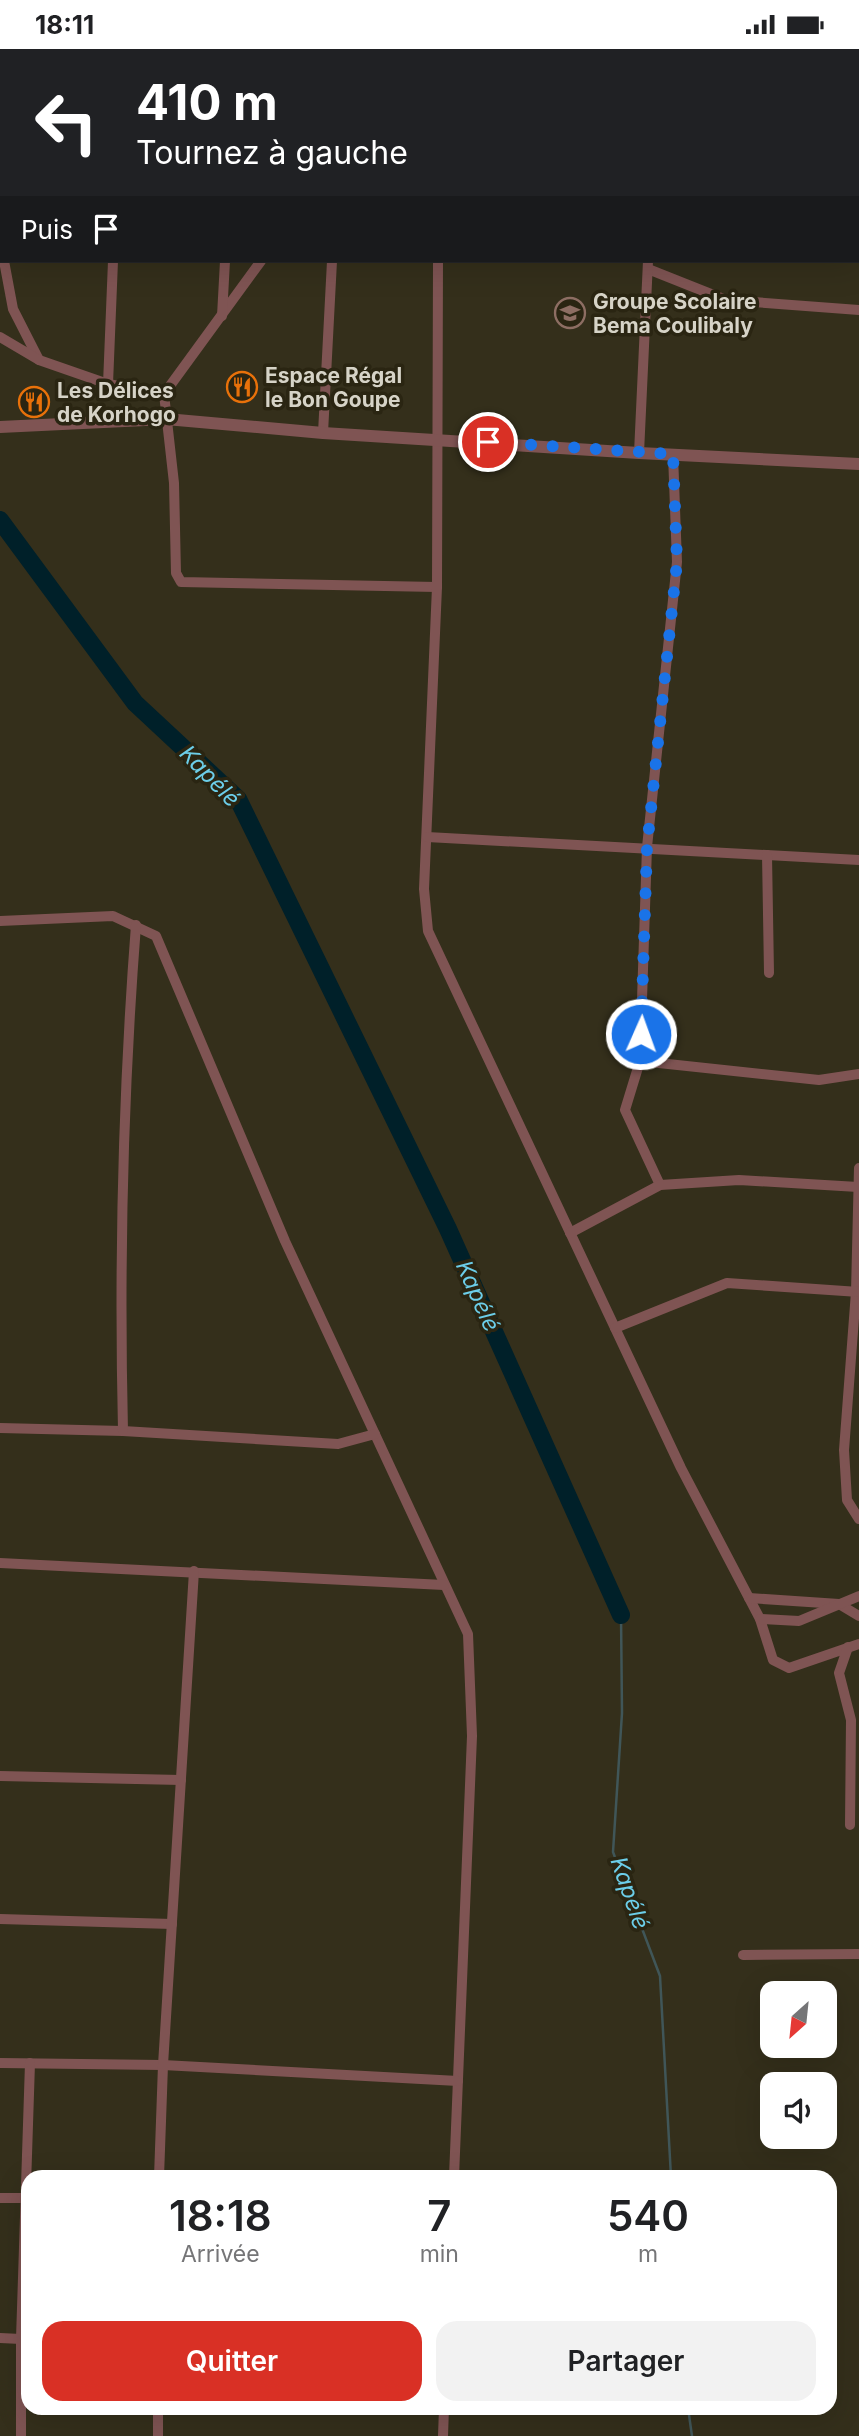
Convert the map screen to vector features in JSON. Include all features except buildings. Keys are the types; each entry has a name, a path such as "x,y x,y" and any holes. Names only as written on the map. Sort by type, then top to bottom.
{"street":[{"path":"4,263 13,309 39,360"},
{"path":"108,384 113,263"},
{"path":"222,317 225,263"},
{"path":"260,263 164,394 176,526 176,573 181,582 437,587"},
{"path":"323,433 332,263"},
{"path":"438,263 437,587 424,889 428,931 681,1468 760,1619 773,1660 789,1668 859,1643"},
{"path":"639,453 648,265 726,300 859,310"},
{"path":"0,337 39,360 108,384 164,394"},
{"path":"0,427 166,419 323,433 859,464"},
{"path":"660,1185 625,1110 640,1061 647,847 677,562 673,454"},
{"path":"428,837 859,860"},
{"path":"767,855 769,973"},
{"path":"0,934 0,921 113,916 156,936 285,1241 468,1634 472,1736 454,2170"},
{"path":"123,1431 120,1327 130,1013 136,925"},
{"path":"640,1061 819,1080 859,1074"},
{"path":"859,1168 857,1292 844,1450 847,1500 859,1519"},
{"path":"570,1233 660,1185 739,1181 858,1187"},
{"path":"615,1328 727,1283 857,1292"},
{"path":"0,1428 123,1431 338,1444 375,1434"},
{"path":"0,1563 444,1585"},
{"path":"159,2170 163,2066 194,1571"},
{"path":"760,1619 799,1621 859,1596"},
{"path":"749,1598 839,1604 859,1616"},
{"path":"848,1647 839,1673 851,1720 850,1825"},
{"path":"0,1776 181,1780"},
{"path":"0,1919 172,1924"},
{"path":"743,1955 859,1954"},
{"path":"0,2063 163,2066 458,2081"},
{"path":"28,2170 30,2063"},
{"path":"0,2198 21,2198"},
{"path":"0,2338 21,2339"},
{"path":"21,2415 21,2436"},
{"path":"158,2415 158,2436"},
{"path":"443,2436 444,2415"}],"waterway":[{"name":"Kapélé","path":"0,520 135,703 238,799 448,1229 621,1615"},
{"name":"Kapélé","path":"621,1615 622,1713 613,1852 660,1976 671,2170"},
{"name":"Kapélé","path":"689,2415 692,2436"}],"place":[{"name":"Groupe Scolaire Bema Coulibaly","path":"570,313"},
{"name":"Espace Régal le Bon Goupe","path":"242,387"},
{"name":"Les Délices de Korhogo","path":"34,402"}],"route":[{"path":"488,442 673,454 677,562 647,847 641,1034"}]}
